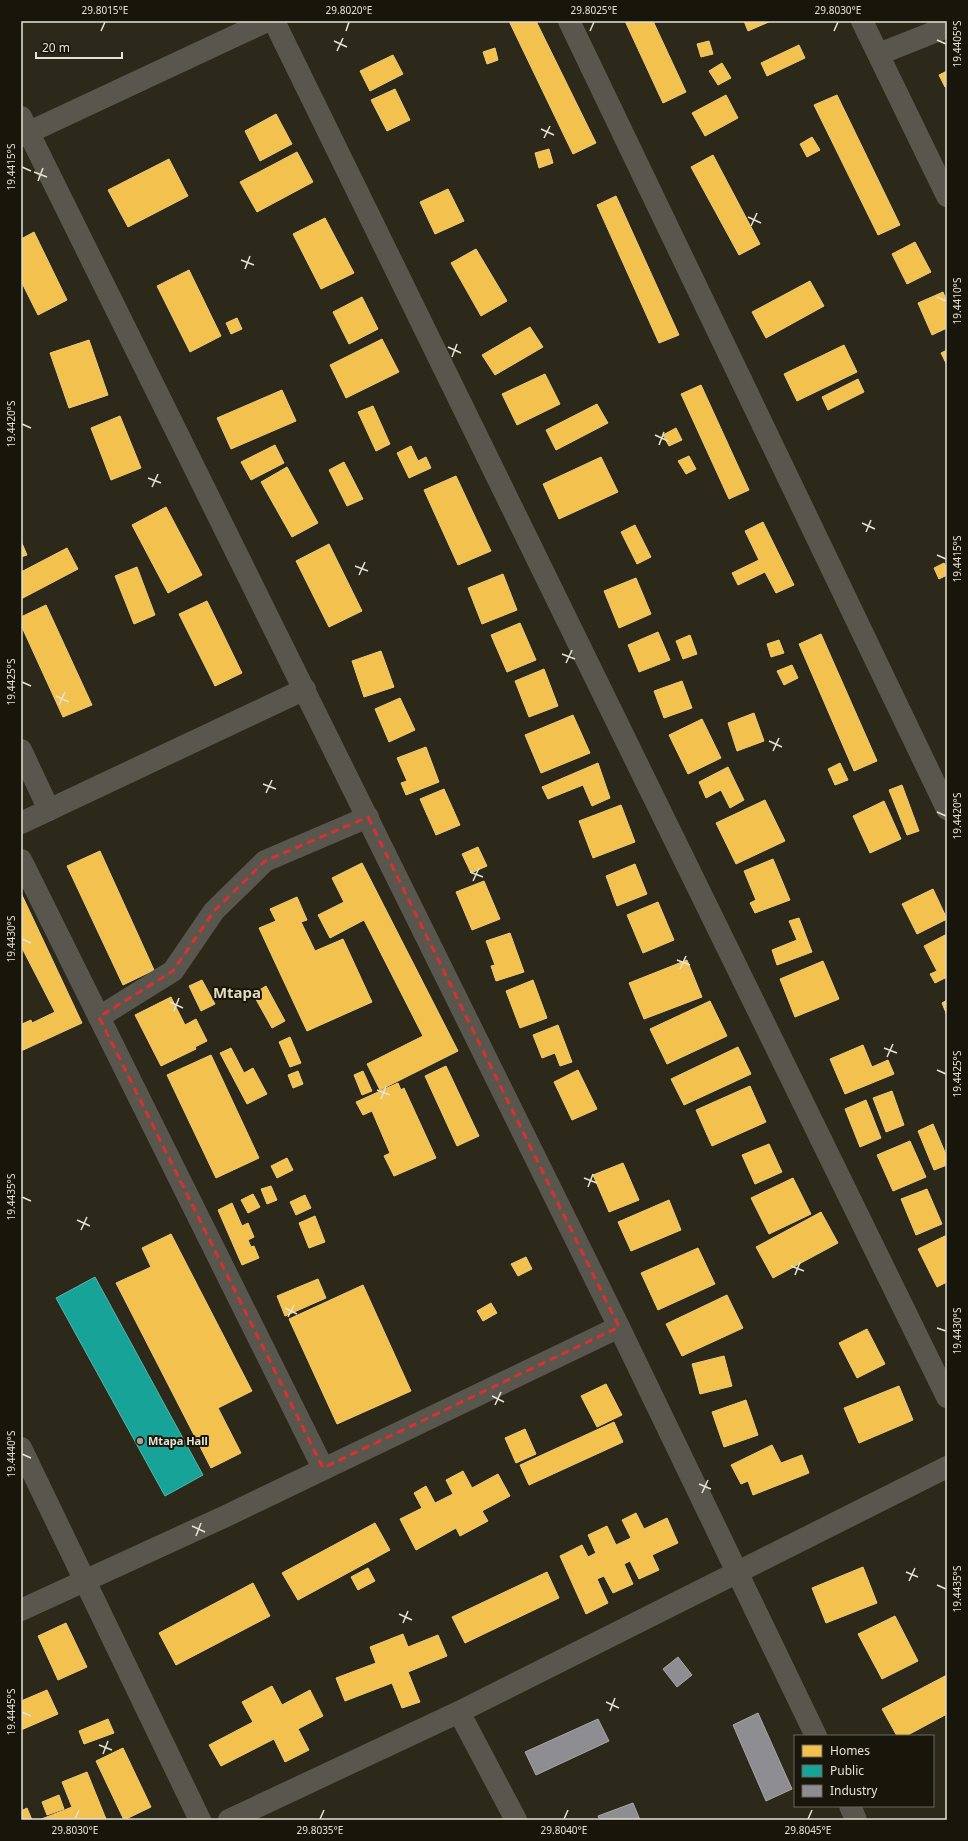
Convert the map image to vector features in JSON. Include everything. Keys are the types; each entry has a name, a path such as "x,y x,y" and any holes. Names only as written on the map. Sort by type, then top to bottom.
{"street":[{"path":"267,21 23,129 305,689 619,1328 816,1735"},
{"path":"274,21 947,1397"},
{"path":"568,21 947,808"},
{"path":"862,21 947,196"},
{"path":"879,54 947,27"},
{"path":"21,823 305,689"},
{"path":"21,750 49,810"},
{"path":"99,1017 173,972 214,911 265,861 368,817"},
{"path":"21,860 323,1468"},
{"path":"21,1610 226,1516 323,1468 619,1328"},
{"path":"21,1448 86,1579 200,1820"},
{"path":"229,1820 460,1712 947,1467"},
{"path":"460,1712 516,1820"},
{"path":"850,1807 856,1820"}],"highlighted area":[{"path":"368,817 619,1327 323,1468 99,1017 173,971 214,911 265,861"}],"building: Homes":[{"path":"509,21 536,21 596,143 573,154"},
{"path":"625,21 653,21 686,92 663,103"},
{"path":"744,21 771,21 748,31"},
{"path":"709,41 713,54 701,57 697,44"},
{"path":"799,45 805,58 767,76 761,63"},
{"path":"495,48 498,60 487,64 483,52"},
{"path":"393,55 403,74 370,91 360,71"},
{"path":"722,63 731,78 718,85 709,71"},
{"path":"947,71 947,86 945,87 939,75"},
{"path":"395,89 410,120 387,131 371,100"},
{"path":"726,95 738,118 705,136 692,113"},
{"path":"837,95 900,225 878,235 814,105"},
{"path":"276,114 292,144 260,161 245,131"},
{"path":"812,137 820,150 807,157 800,144"},
{"path":"549,149 553,163 539,168 535,153"},
{"path":"297,152 313,182 257,212 240,182"},
{"path":"713,155 760,244 739,255 691,167"},
{"path":"169,159 188,196 128,227 108,190"},
{"path":"448,189 464,221 435,234 420,202"},
{"path":"616,196 679,335 659,343 597,205"},
{"path":"325,218 354,273 321,289 293,234"},
{"path":"34,232 67,300 38,315 21,281 21,239"},
{"path":"915,242 931,272 907,284 892,254"},
{"path":"476,249 507,301 481,316 451,263"},
{"path":"189,270 221,336 190,352 157,286"},
{"path":"810,281 824,306 766,338 752,312"},
{"path":"943,292 947,302 947,328 932,335 918,303"},
{"path":"362,297 378,329 349,344 333,312"},
{"path":"237,318 242,329 231,334 226,323"},
{"path":"530,327 543,347 495,375 482,355"},
{"path":"382,339 399,372 346,398 330,365"},
{"path":"89,340 108,395 69,408 50,353"},
{"path":"844,345 857,372 797,401 784,374"},
{"path":"947,350 947,365 941,353"},
{"path":"545,374 560,404 517,425 502,394"},
{"path":"858,379 864,392 828,410 822,397"},
{"path":"701,385 749,490 729,499 681,394"},
{"path":"282,390 296,421 231,449 217,418"},
{"path":"597,404 608,423 556,450 546,430"},
{"path":"373,406 390,444 376,451 358,412"},
{"path":"120,416 141,468 111,480 91,428"},
{"path":"676,428 682,440 669,446 663,435"},
{"path":"275,445 284,463 251,480 241,462"},
{"path":"411,446 418,461 426,457 431,468 409,478 397,453"},
{"path":"689,456 696,469 686,474 678,461"},
{"path":"601,457 618,492 559,519 543,484"},
{"path":"344,462 363,499 347,506 329,470"},
{"path":"287,467 318,523 292,537 261,482"},
{"path":"456,476 491,551 458,565 424,490"},
{"path":"166,507 202,575 168,593 132,525"},
{"path":"763,522 794,585 776,593 765,572 738,585 732,573 759,560 745,531"},
{"path":"635,525 651,557 637,564 621,532"},
{"path":"21,541 27,555 21,557"},
{"path":"329,544 362,611 329,627 296,561"},
{"path":"67,548 78,569 21,599 21,572"},
{"path":"944,563 947,568 947,575 939,579 934,568"},
{"path":"137,567 155,615 134,624 115,576"},
{"path":"503,574 517,610 482,624 468,588"},
{"path":"636,578 651,614 619,628 604,591"},
{"path":"207,601 242,673 215,686 179,614"},
{"path":"46,605 92,705 63,717 21,625 21,617"},
{"path":"520,623 536,660 507,672 491,635"},
{"path":"658,632 670,660 639,672 628,645"},
{"path":"821,634 877,761 854,771 799,644"},
{"path":"690,635 697,654 683,659 676,641"},
{"path":"779,640 784,653 771,657 767,644"},
{"path":"381,651 394,687 364,697 352,661"},
{"path":"792,665 798,678 784,685 777,671"},
{"path":"544,669 558,706 529,717 515,681"},
{"path":"682,681 692,708 664,718 654,691"},
{"path":"400,698 415,730 389,742 375,709"},
{"path":"754,713 764,741 737,751 728,723"},
{"path":"573,715 590,753 541,773 525,735"},
{"path":"702,719 721,758 688,774 669,735"},
{"path":"426,747 439,782 406,795 401,783 407,781 397,758"},
{"path":"598,763 610,798 592,806 583,785 548,799 542,787"},
{"path":"840,763 848,780 835,785 828,769"},
{"path":"728,767 744,800 730,808 721,790 706,798 699,782"},
{"path":"902,785 919,831 907,835 889,790"},
{"path":"444,789 460,825 436,835 420,799"},
{"path":"765,800 785,841 736,864 716,823"},
{"path":"884,801 901,839 870,853 853,816"},
{"path":"621,805 635,842 593,858 579,821"},
{"path":"478,847 487,866 471,873 462,854"},
{"path":"100,851 154,970 123,985 67,866"},
{"path":"773,859 790,900 755,913 750,903 756,900 744,871"},
{"path":"362,863 458,1051 380,1090 367,1064 423,1036 364,920 330,938 318,915 344,902 332,878"},
{"path":"635,864 647,894 617,906 606,876"},
{"path":"484,881 500,919 472,930 456,892"},
{"path":"933,889 947,919 917,934 902,904"},
{"path":"21,893 82,1023 21,1051 21,1022 22,1024 31,1020 32,1023 55,1012 21,946"},
{"path":"297,897 307,920 301,922 315,951 343,939 372,1002 307,1031 259,928 276,921 270,909"},
{"path":"658,902 674,940 643,953 627,915"},
{"path":"799,918 812,952 777,965 772,950 797,940 789,921"},
{"path":"510,933 524,972 496,981 491,966 495,965 486,941"},
{"path":"947,934 947,977 935,983 930,974 937,971 924,946"},
{"path":"687,960 702,997 644,1019 629,983"},
{"path":"823,961 839,999 795,1017 780,979"},
{"path":"202,980 215,1004 201,1011 189,986"},
{"path":"533,980 547,1018 520,1028 506,991"},
{"path":"266,986 285,1021 272,1028 253,994"},
{"path":"171,997 185,1025 196,1019 207,1041 195,1047 196,1049 161,1066 135,1015"},
{"path":"947,1000 947,1015 942,1003"},
{"path":"710,1001 727,1036 667,1064 650,1029"},
{"path":"558,1025 572,1062 560,1066 555,1053 542,1058 533,1035"},
{"path":"290,1037 301,1063 290,1067 279,1042"},
{"path":"863,1045 872,1067 888,1060 894,1074 845,1094 830,1059"},
{"path":"738,1047 751,1074 684,1105 671,1079"},
{"path":"231,1048 244,1073 253,1068 267,1094 247,1104 220,1053"},
{"path":"211,1055 259,1158 216,1178 167,1075"},
{"path":"446,1066 479,1136 457,1146 425,1076"},
{"path":"578,1070 597,1109 572,1120 554,1082"},
{"path":"298,1071 303,1084 293,1088 288,1075"},
{"path":"363,1071 372,1091 362,1095 354,1075"},
{"path":"398,1083 401,1090 404,1088 436,1158 394,1176 384,1156 390,1153 372,1111 363,1115 356,1102"},
{"path":"750,1086 766,1122 712,1146 696,1110"},
{"path":"892,1091 904,1125 886,1132 873,1098"},
{"path":"866,1100 881,1138 860,1147 845,1109"},
{"path":"933,1124 947,1157 947,1165 934,1170 918,1131"},
{"path":"910,1141 926,1177 893,1191 877,1155"},
{"path":"769,1144 782,1172 755,1184 742,1155"},
{"path":"287,1158 293,1170 277,1178 271,1166"},
{"path":"623,1163 639,1200 609,1212 593,1175"},
{"path":"793,1178 811,1214 769,1234 751,1198"},
{"path":"271,1186 277,1200 267,1204 261,1189"},
{"path":"927,1189 942,1224 916,1235 901,1199"},
{"path":"253,1194 260,1207 248,1213 241,1200"},
{"path":"305,1195 311,1208 296,1215 290,1202"},
{"path":"669,1200 681,1230 631,1251 618,1222"},
{"path":"232,1203 242,1226 248,1223 254,1237 248,1240 251,1247 254,1246 259,1258 242,1265 218,1210"},
{"path":"821,1212 838,1243 773,1278 756,1247"},
{"path":"315,1216 325,1242 309,1248 299,1223"},
{"path":"171,1234 252,1391 218,1408 241,1453 211,1468 116,1283 151,1267 142,1248"},
{"path":"947,1235 947,1282 937,1287 918,1249"},
{"path":"698,1248 715,1284 658,1310 641,1273"},
{"path":"526,1257 532,1269 518,1276 511,1264"},
{"path":"318,1279 326,1298 285,1316 277,1296"},
{"path":"363,1285 411,1391 337,1424 289,1319"},
{"path":"727,1295 743,1328 682,1356 666,1324"},
{"path":"491,1303 497,1313 483,1321 477,1311"},
{"path":"867,1329 885,1364 857,1378 839,1343"},
{"path":"724,1356 732,1386 700,1394 692,1364"},
{"path":"606,1384 622,1415 597,1427 581,1396"},
{"path":"899,1386 913,1420 859,1443 844,1408"},
{"path":"746,1400 758,1435 724,1447 712,1412"},
{"path":"614,1422 623,1442 529,1485 520,1465"},
{"path":"525,1429 536,1454 516,1463 505,1438"},
{"path":"772,1445 781,1463 802,1455 809,1473 753,1495 748,1481 741,1484 731,1465"},
{"path":"463,1471 472,1488 498,1474 510,1496 482,1511 488,1521 460,1536 456,1528 416,1550 400,1519 422,1508 414,1493 426,1486 435,1503 453,1494 446,1480"},
{"path":"636,1513 644,1529 667,1518 678,1543 652,1555 659,1570 639,1579 630,1561 624,1564 633,1584 613,1593 604,1576 597,1579 608,1603 586,1614 560,1556 582,1545 588,1557 596,1553 588,1535 607,1526 616,1545 631,1538 622,1520"},
{"path":"375,1523 390,1550 298,1600 282,1573"},
{"path":"863,1567 877,1603 826,1623 812,1588"},
{"path":"368,1568 375,1581 358,1590 351,1577"},
{"path":"547,1572 559,1598 465,1643 452,1617"},
{"path":"253,1583 270,1616 176,1665 159,1633"},
{"path":"895,1616 918,1661 882,1679 858,1634"},
{"path":"66,1623 87,1667 58,1680 38,1636"},
{"path":"403,1634 408,1647 438,1635 447,1656 408,1672 420,1702 402,1708 392,1683 345,1701 336,1678 376,1663 370,1647"},
{"path":"947,1675 947,1714 908,1735 896,1735 882,1709"},
{"path":"272,1686 282,1705 310,1690 323,1716 298,1729 309,1750 285,1762 274,1739 221,1766 209,1745 253,1722 242,1702"},
{"path":"47,1690 58,1714 21,1730 21,1701"},
{"path":"108,1719 114,1733 84,1744 79,1731"},
{"path":"123,1748 151,1807 124,1820 96,1761"},
{"path":"87,1772 106,1819 39,1820 72,1807 62,1782"},
{"path":"59,1795 64,1809 47,1815 42,1802"},
{"path":"27,1808 32,1820 21,1820 21,1811"}],"building: Public":[{"path":"95,1277 203,1475 165,1496 56,1298"}],"building: Industry":[{"path":"678,1657 692,1675 677,1687 663,1669"},
{"path":"758,1713 792,1789 766,1801 733,1725"},
{"path":"598,1719 609,1741 536,1775 525,1752"},
{"path":"633,1803 640,1820 600,1820 598,1816"}],"place":[{"name":"Mtapa Hall","path":"140,1441"}],"district":[{"name":"Mtapa","path":"237,993"}]}
